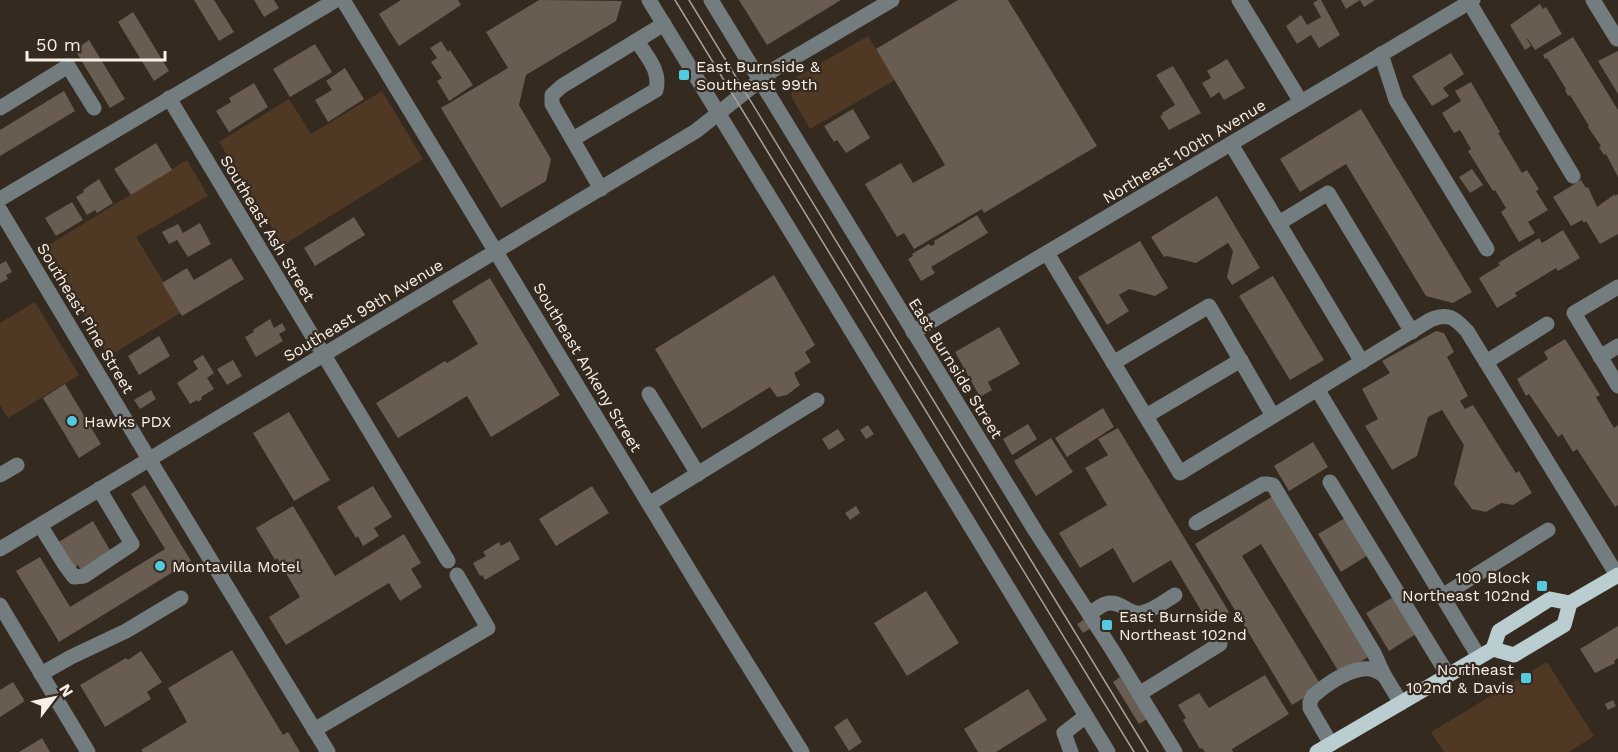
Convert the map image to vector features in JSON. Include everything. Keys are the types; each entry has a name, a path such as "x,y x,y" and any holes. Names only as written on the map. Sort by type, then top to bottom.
{"main road":[{"path":"1324,748 1493,649 1499,631 1550,599 1570,603 1618,575"},
{"path":"1493,649 1514,655 1564,625 1570,603"}],"street":[{"path":"1,199 336,0"},
{"name":"Southeast Ankeny Street","path":"343,0 802,752"},
{"path":"649,0 1108,752"},
{"name":"East Burnside Street","path":"711,0 1036,532 1175,752"},
{"name":"Southeast 99th Avenue","path":"0,549 601,189 696,130 773,70 892,0"},
{"path":"1239,0 1301,102"},
{"path":"1593,0 1617,39"},
{"path":"1471,1 1573,176"},
{"name":"Northeast 100th Avenue","path":"913,332 1471,1"},
{"path":"601,189 552,104 552,95 562,86 664,24"},
{"path":"573,140 656,90 657,73 637,41"},
{"path":"1381,54 1396,100 1487,249"},
{"path":"0,108 68,66 94,108"},
{"name":"Southeast Ash Street","path":"170,98 448,561"},
{"path":"1231,144 1362,362"},
{"path":"1279,223 1328,193 1412,332"},
{"name":"Southeast Pine Street","path":"1,199 149,459 328,752"},
{"path":"1047,253 1180,472 1437,317 1455,319 1467,331 1618,575"},
{"path":"1618,287 1574,313 1618,386"},
{"path":"1113,363 1209,306 1273,416"},
{"path":"1486,362 1546,324"},
{"path":"1600,357 1618,346"},
{"path":"1146,416 1241,360"},
{"path":"1317,389 1479,657"},
{"path":"649,394 698,474"},
{"path":"650,504 817,400"},
{"path":"0,475 17,465"},
{"path":"1330,482 1448,675"},
{"path":"1196,523 1263,484 1273,485 1374,653 1401,703"},
{"path":"39,525 74,577 84,576 132,544 99,489"},
{"path":"1442,596 1548,530"},
{"path":"314,730 488,628 457,575"},
{"path":"1089,614 1105,604 1115,603 1132,613 1140,613 1175,595"},
{"path":"41,674 126,631 181,598"},
{"path":"0,605 88,752"},
{"path":"1139,694 1220,644"},
{"path":"1324,748 1310,708 1313,696 1350,672 1372,669 1384,675"},
{"path":"1071,752 1064,733 1086,716"}],"shaded area":[{"path":"868,36 895,80 810,129 791,96 797,77"},
{"path":"382,91 423,159 283,245 219,142 289,99 311,134"},
{"path":"187,160 208,196 136,237 182,312 109,356 44,248"},
{"path":"35,302 79,375 8,418 0,405 0,323"},
{"path":"1547,662 1594,736 1569,752 1444,752 1431,732"}],"building":[{"path":"194,0 214,0 234,32 219,41"},
{"path":"254,0 274,0 279,8 264,17"},
{"path":"401,0 458,0 461,5 399,46 379,14"},
{"path":"539,0 622,1 616,21 526,75 519,105 551,159 546,181 501,208 441,108 508,68 486,32"},
{"path":"739,0 841,0 767,45"},
{"path":"958,0 1008,0 1097,146 984,213 982,209 914,249 904,233 897,237 865,184 901,163 913,183 945,165 876,49"},
{"path":"1321,0 1340,35 1319,48 1311,35 1297,44 1286,26 1301,15 1307,25 1321,17 1313,3"},
{"path":"1341,0 1360,0 1346,9"},
{"path":"1360,0 1375,0 1364,7"},
{"path":"1540,4 1543,9 1546,7 1562,34 1535,50 1527,39 1531,46 1525,50 1510,25"},
{"path":"133,12 169,71 154,81 118,22"},
{"path":"1573,37 1618,110 1618,177 1570,95 1568,96 1566,89 1543,55"},
{"path":"89,40 125,99 110,108 75,50"},
{"path":"441,41 448,52 450,50 473,85 449,101 437,81 442,78 431,62 437,58 430,48"},
{"path":"315,44 332,72 290,97 273,69"},
{"path":"1618,51 1618,94 1598,61"},
{"path":"1451,53 1464,74 1443,88 1449,96 1432,106 1412,76"},
{"path":"1227,59 1245,88 1224,100 1219,92 1211,98 1202,83 1211,78 1207,71"},
{"path":"1173,66 1201,113 1169,130 1160,116 1175,105 1156,75"},
{"path":"345,68 364,99 328,122 315,100 332,90 326,81"},
{"path":"1471,82 1522,173 1527,170 1548,210 1528,222 1535,233 1519,242 1501,212 1506,208 1468,151 1471,149 1460,130 1454,133 1442,113 1461,101 1455,91"},
{"path":"254,83 268,107 229,132 216,111 231,102 229,98"},
{"path":"64,91 75,111 0,156 0,130"},
{"path":"853,109 870,138 846,153 837,140 834,142 824,126"},
{"path":"1361,109 1472,292 1453,303 1426,296 1346,164 1300,192 1280,159"},
{"path":"156,143 172,170 131,195 114,169"},
{"path":"1472,169 1483,185 1470,193 1459,177"},
{"path":"99,179 113,203 97,213 95,210 87,215 76,197"},
{"path":"1581,180 1586,188 1588,187 1597,207 1618,194 1618,234 1600,244 1586,221 1584,223 1582,220 1571,226 1553,197"},
{"path":"1217,196 1260,268 1232,285 1227,277 1233,251 1228,243 1196,263 1164,257 1151,237"},
{"path":"72,202 83,220 56,236 45,218"},
{"path":"977,215 988,233 931,267 935,273 921,281 908,259 913,256 912,254 929,244 931,246 935,244 934,241"},
{"path":"354,217 365,235 315,266 304,248"},
{"path":"200,223 211,244 188,257 177,240 169,244 162,232 178,224 183,233"},
{"path":"1563,230 1580,258 1558,271 1556,268 1515,293 1517,296 1497,308 1479,278 1500,265 1498,263 1539,238 1542,243"},
{"path":"1140,241 1168,288 1155,296 1129,289 1119,295 1129,311 1107,325 1078,277"},
{"path":"231,258 244,279 182,316 162,283 187,268 194,280"},
{"path":"6,261 12,272 6,275 8,279 0,283 0,264"},
{"path":"774,275 815,345 805,352 811,362 794,373 800,385 787,395 777,397 770,387 702,429 655,349"},
{"path":"1273,276 1324,360 1290,380 1239,296"},
{"path":"490,278 560,395 491,437 467,396 398,438 376,403 445,361 447,363 478,344 452,301"},
{"path":"270,319 274,328 282,323 286,330 279,334 283,341 256,357 245,337"},
{"path":"999,327 1020,364 988,382 992,390 980,397 955,352"},
{"path":"1436,331 1444,333 1454,352 1447,357 1468,396 1460,401 1465,409 1473,405 1516,473 1519,471 1532,493 1513,505 1501,503 1486,512 1472,509 1454,484 1464,445 1442,410 1428,417 1417,456 1392,470 1365,426 1378,419 1362,389 1390,373 1382,361"},
{"path":"159,336 170,356 139,375 128,356"},
{"path":"1565,339 1600,395 1596,397 1614,428 1618,425 1618,505 1615,507 1577,449 1573,452 1562,434 1558,437 1529,394 1526,396 1517,379 1548,359 1544,352"},
{"path":"203,355 214,373 207,378 214,389 201,397 202,399 198,402 197,400 190,404 177,383 198,369 193,361"},
{"path":"233,360 242,376 227,385 217,369"},
{"name":"Hawks PDX","path":"65,384 101,444 79,458 43,398"},
{"path":"151,390 156,399 140,409 134,400"},
{"path":"1103,408 1114,427 1067,457 1055,438"},
{"path":"289,412 330,480 294,501 253,433"},
{"path":"1028,424 1037,439 1012,455 1003,439"},
{"path":"868,425 874,434 866,439 860,430"},
{"path":"1118,428 1229,612 1209,624 1171,560 1133,583 1113,548 1080,568 1059,533 1107,505 1085,468 1108,455 1098,439"},
{"path":"838,429 845,440 829,450 822,439"},
{"path":"1051,438 1073,472 1036,496 1014,461"},
{"path":"1313,442 1328,467 1289,491 1274,466"},
{"name":"Montavilla Motel","path":"145,485 191,561 59,642 16,571 40,557 70,607 165,549 131,494"},
{"path":"373,486 392,517 374,528 379,536 363,546 337,507"},
{"path":"592,486 609,513 556,546 539,519"},
{"path":"1273,496 1370,656 1340,674 1261,544 1242,556 1322,687 1292,705 1195,544"},
{"path":"293,506 335,576 404,534 421,563 411,569 422,587 400,601 389,583 286,645 269,617 300,597 256,528"},
{"path":"856,506 860,513 850,520 845,513"},
{"path":"1345,518 1368,555 1341,572 1318,534"},
{"path":"93,521 111,552 81,570 78,565 73,569 57,543"},
{"path":"510,541 520,559 485,580 473,563 486,556 483,552 499,542 501,546"},
{"path":"926,591 959,643 907,676 874,623"},
{"path":"1393,597 1416,634 1389,651 1366,613"},
{"path":"1085,619 1091,628 1083,633 1077,624"},
{"path":"1618,626 1618,658 1614,661 1615,663 1595,673 1580,649"},
{"path":"232,650 283,735 288,732 300,752 143,752 141,750 187,722 168,688"},
{"path":"141,651 162,682 147,692 151,699 105,727 80,685"},
{"path":"1265,675 1289,714 1232,749 1233,752 1205,752 1202,748 1200,749 1183,720 1186,718 1178,705 1199,693 1209,708"},
{"path":"1120,677 1147,719 1139,724 1113,682"},
{"path":"13,682 25,701 0,717 0,690"},
{"path":"1028,689 1047,720 996,752 978,752 964,729"},
{"path":"1613,700 1616,706 1608,710 1605,704"},
{"path":"847,718 862,742 849,751 834,727"},
{"path":"42,738 50,752 19,752"}],"tram line":[{"path":"675,0 1134,752"},
{"path":"689,0 1148,752"}],"place":[{"name":"East Burnside & Southeast 99th","path":"684,75"},
{"name":"Hawks PDX","path":"72,421"},
{"name":"Montavilla Motel","path":"160,566"},
{"name":"100 Block Northeast 102nd","path":"1542,586"},
{"name":"East Burnside & Northeast 102nd","path":"1107,625"},
{"name":"Northeast 102nd & Davis","path":"1526,678"}]}
